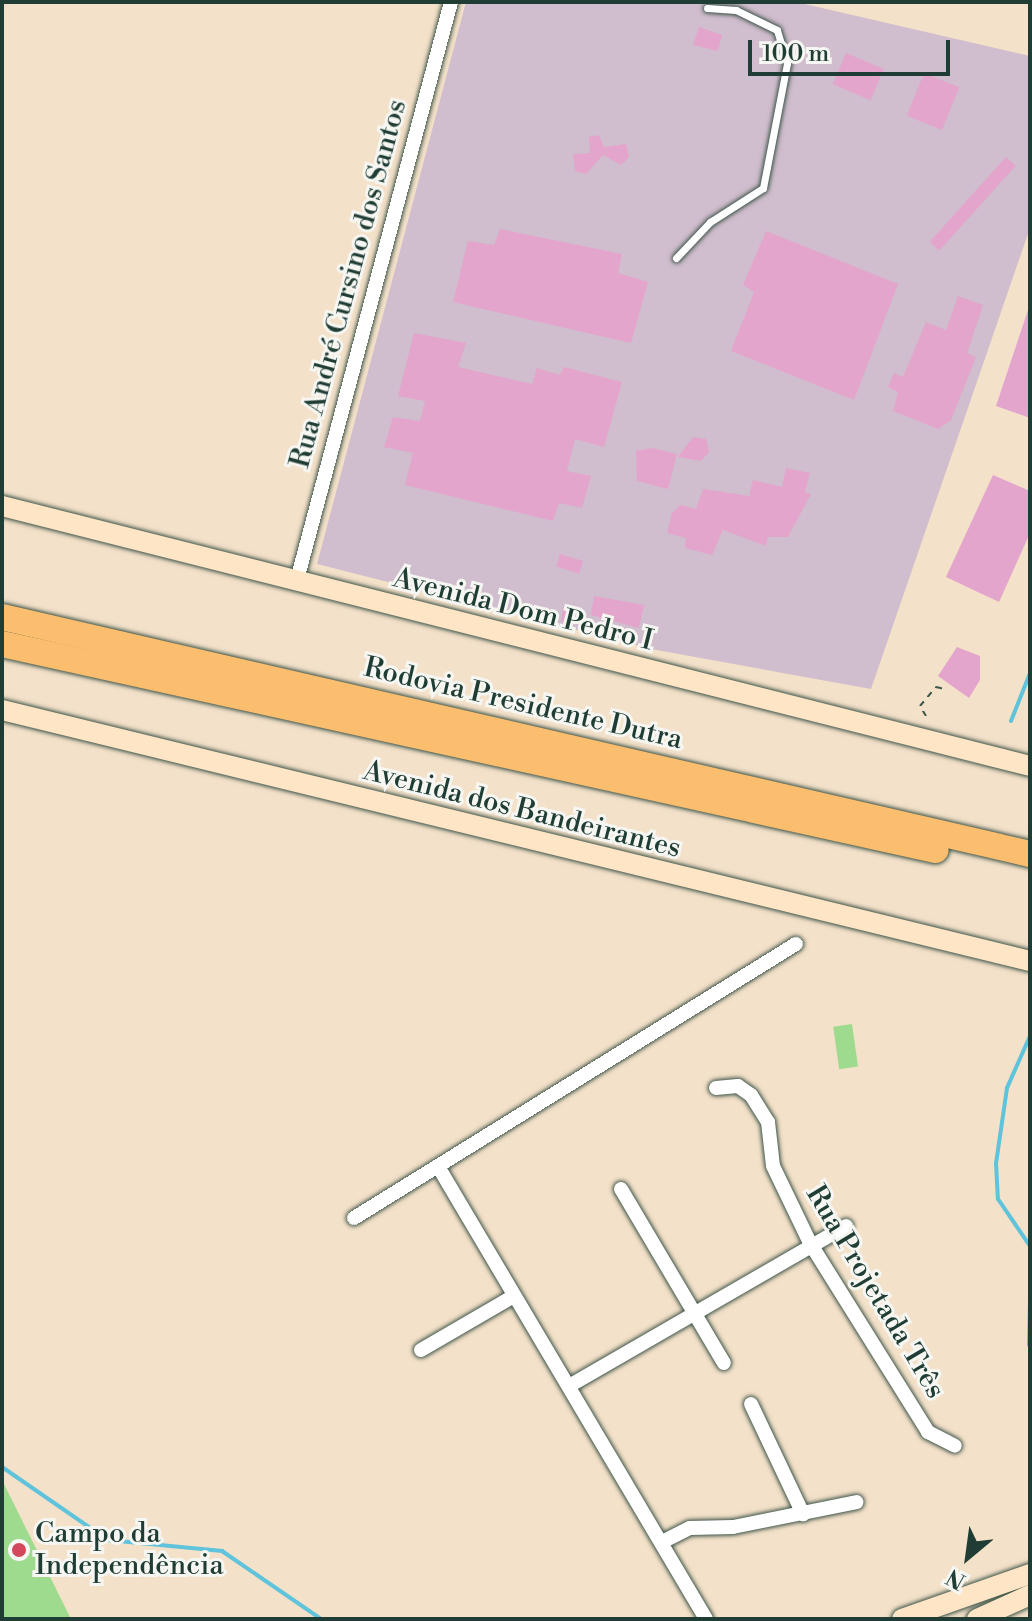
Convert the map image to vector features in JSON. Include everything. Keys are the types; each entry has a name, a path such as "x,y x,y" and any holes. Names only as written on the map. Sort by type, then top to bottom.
{"highway":[{"name":"Rodovia Presidente Dutra","path":"2,617 1030,854"},
{"name":"Rodovia Presidente Dutra","path":"2,644 1030,872"}],"main road":[{"name":"Avenida Dom Pedro I","path":"2,506 1030,766"},
{"name":"Avenida dos Bandeirantes","path":"2,710 1030,961"},
{"path":"902,1619 1030,1574"},
{"path":"977,1619 1030,1595"}],"street":[{"name":"Rua André Cursino dos Santos","path":"297,580 451,2"},
{"path":"354,1218 796,944"},
{"name":"Rua Projetada Três","path":"716,1088 745,1090 768,1122 773,1166 810,1243 928,1432 955,1446"},
{"path":"439,1168 512,1297 569,1386 706,1619"},
{"path":"621,1189 724,1363"},
{"path":"569,1386 692,1311 810,1243 846,1226"},
{"path":"421,1350 512,1297"},
{"path":"751,1404 803,1514"},
{"path":"662,1542 690,1528 803,1514 857,1502"}],"lane":[{"path":"676,258 710,222 763,188 787,63 777,30 736,10 707,8"}],"path":[{"path":"926,716 920,706 936,687 945,689"}],"shaded area":[{"path":"466,2 796,2 1030,56 1030,228 871,689 651,649 317,564"}],"green space":[{"path":"852,1024 858,1067 839,1069 833,1027"},
{"name":"Campo da Independência","path":"2,1480 71,1619 2,1619"}],"building":[{"path":"699,27 722,35 718,51 693,45"},
{"path":"846,53 884,69 870,100 833,84"},
{"path":"924,73 959,87 942,130 907,116"},
{"path":"599,135 604,147 626,144 629,157 621,165 603,155 586,174 575,171 573,154 590,153 589,137"},
{"path":"1006,157 1016,166 939,250 930,242"},
{"path":"500,229 622,254 618,273 648,282 631,343 453,302 468,241 494,245"},
{"path":"766,231 898,284 854,400 731,351 754,292 743,285"},
{"path":"958,296 983,305 967,353 976,357 951,420 938,429 893,411 898,392 888,387 894,373 903,377 926,322 946,330"},
{"path":"1030,304 1030,418 996,406"},
{"path":"414,333 466,343 458,367 532,384 537,368 560,375 564,367 622,382 604,447 575,439 567,471 591,476 582,508 559,503 553,521 405,485 413,453 384,447 393,417 420,421 425,401 398,396"},
{"path":"693,437 706,439 709,452 701,461 678,457"},
{"path":"652,448 677,454 668,489 637,481 636,451"},
{"path":"786,468 810,473 805,492 811,494 788,537 768,537 766,546 723,530 712,555 685,548 686,538 667,533 672,513 680,505 696,509 703,489 749,496 753,480 782,487"},
{"path":"993,475 1030,491 1030,533 999,602 946,577"},
{"path":"560,554 583,561 579,573 556,566"},
{"path":"594,596 644,605 639,628 591,615"},
{"path":"564,605 577,607 572,624 561,622"},
{"path":"957,647 980,656 980,680 969,698 938,676"}],"waterway":[{"path":"1011,721 1030,673"},
{"path":"1030,1036 1007,1088 996,1163 998,1199 1030,1246"},
{"path":"1029,1345 1030,1301"},
{"path":"2,1467 108,1540 222,1551 321,1619"}],"place":[{"name":"Campo da Independência","path":"19,1550"}]}
